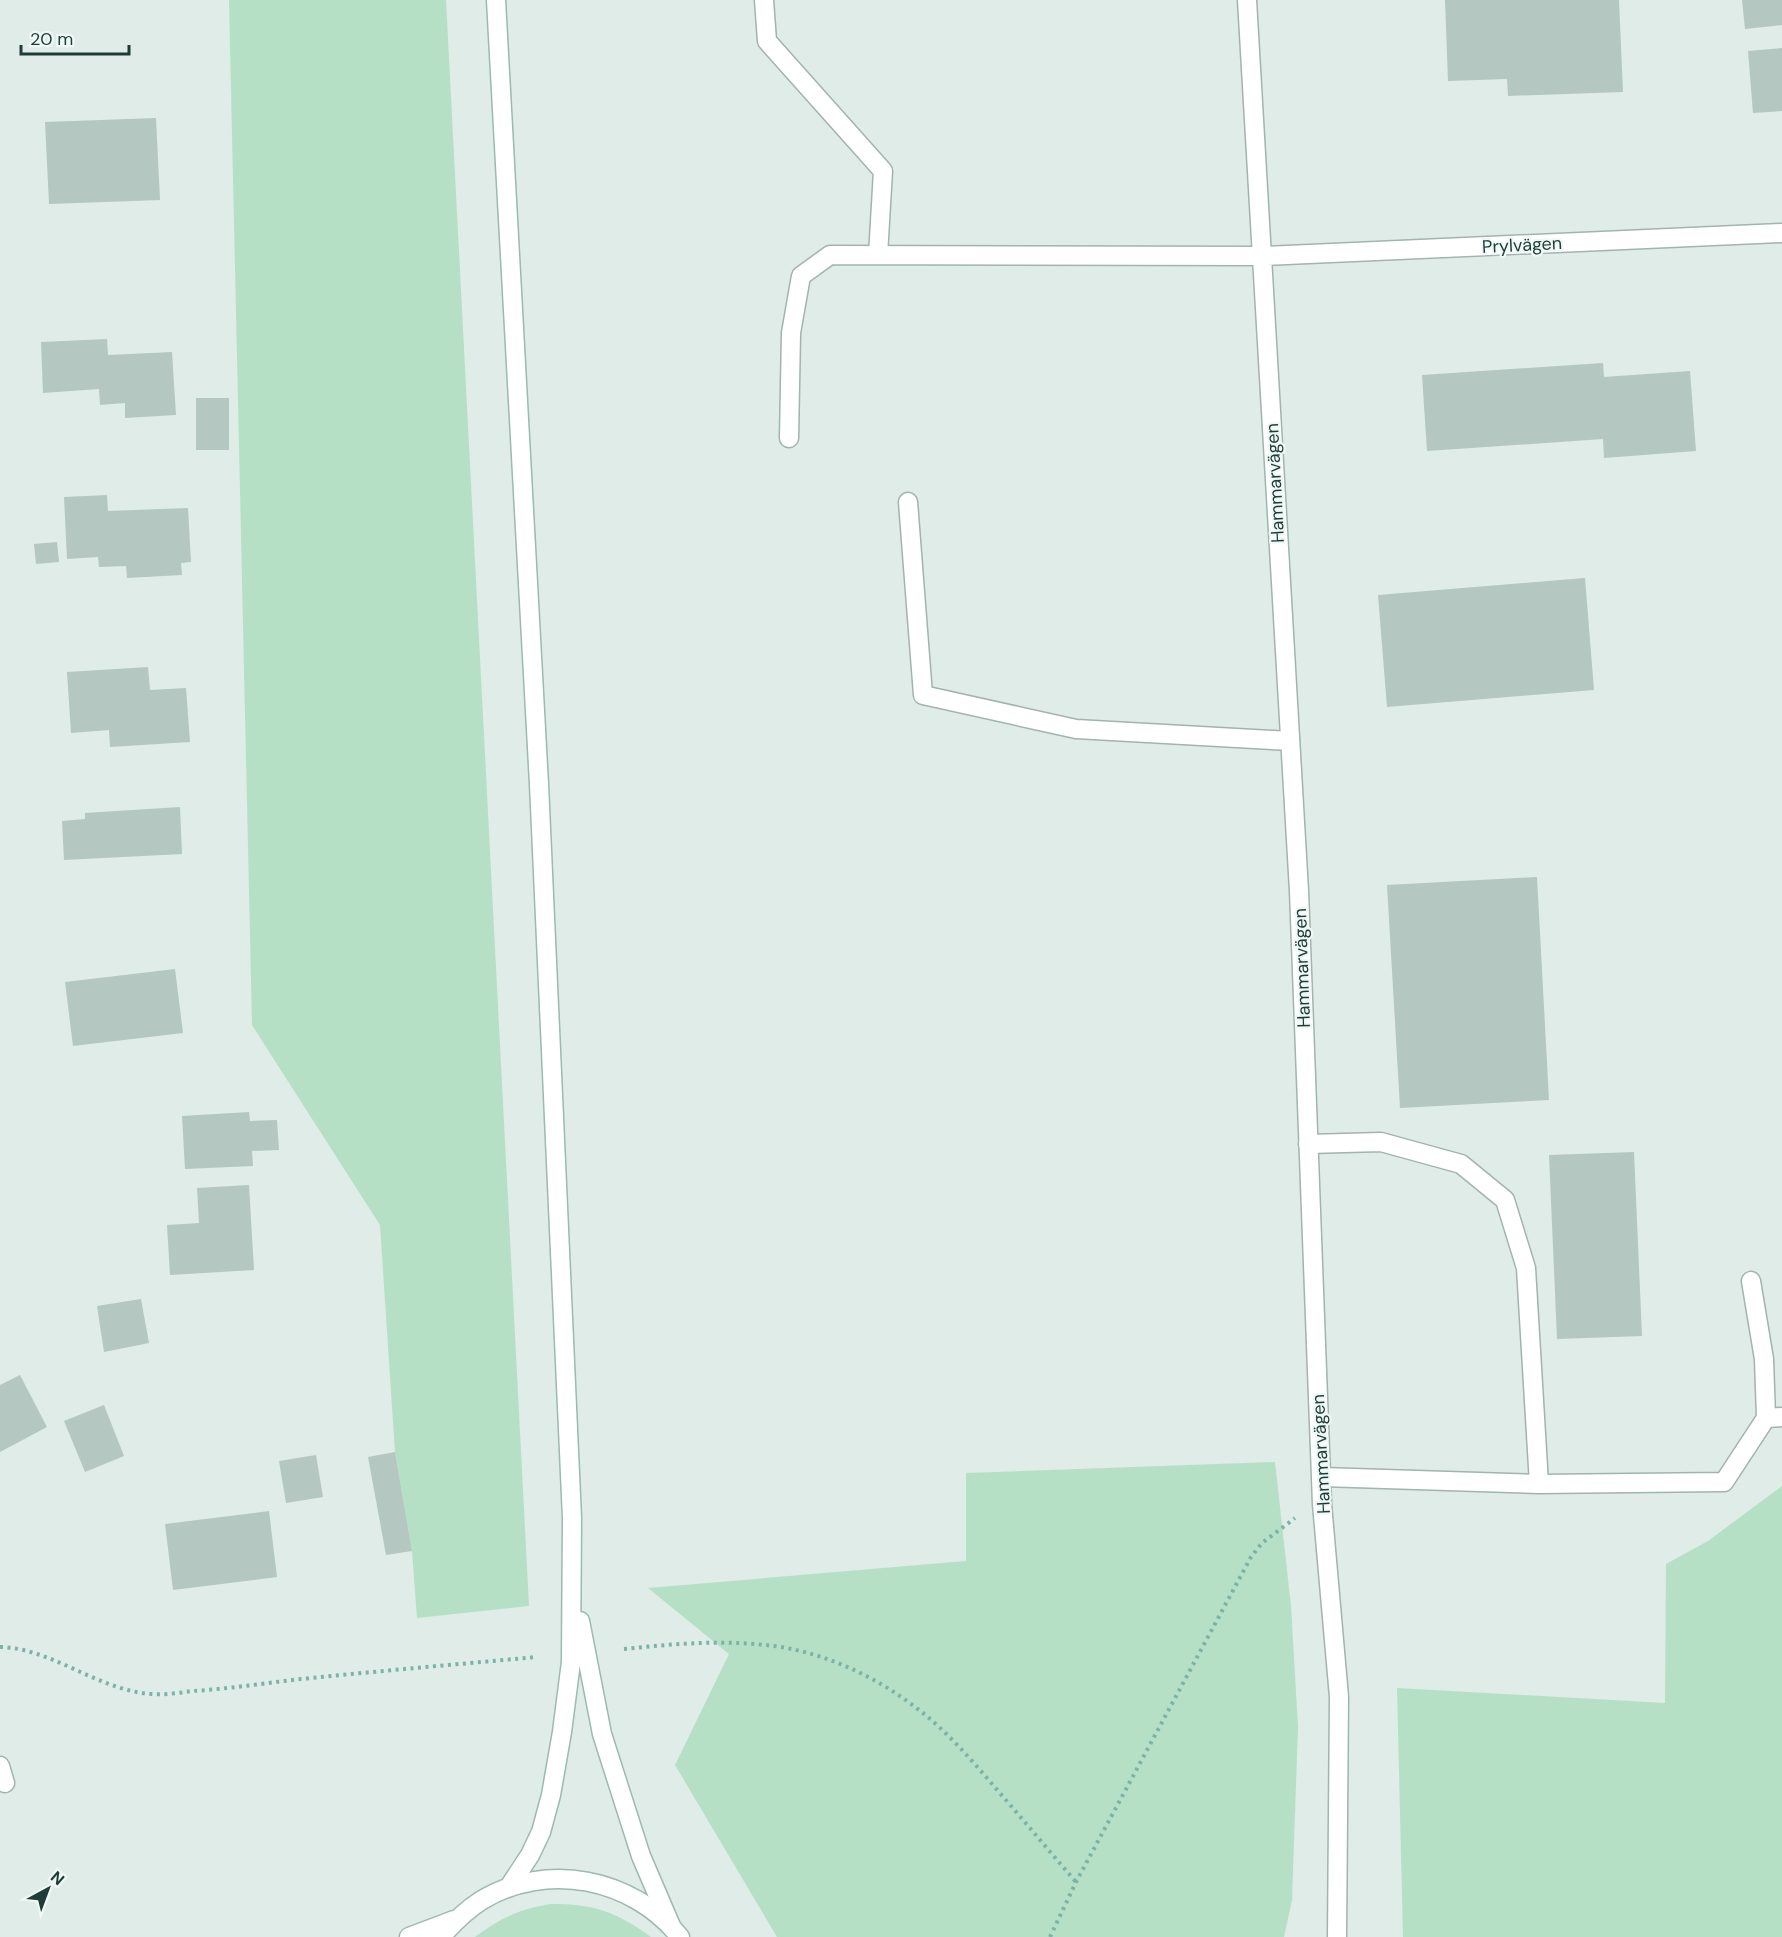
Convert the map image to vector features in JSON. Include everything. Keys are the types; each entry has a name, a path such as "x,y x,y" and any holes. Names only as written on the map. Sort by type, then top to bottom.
{"main road":[{"path":"496,0 539,796 573,1577 572,1662 551,1795 541,1832 530,1856 509,1887"},
{"path":"764,0 767,41 883,171 878,255"},
{"name":"Hammarvägen","path":"1247,0 1299,891 1322,1504 1339,1697 1337,1937"},
{"name":"Prylvägen","path":"789,438 791,333 801,276 830,255 1262,256 1782,233"},
{"path":"908,502 924,695 1076,729 1290,741"},
{"path":"1308,1144 1381,1142 1461,1164 1505,1200 1526,1268 1539,1484"},
{"path":"1322,1477 1539,1484 1724,1482 1774,1417 1751,1281"},
{"path":"573,1577 602,1734 641,1856 675,1931"},
{"path":"441,1937 456,1920 482,1900 509,1887 537,1881 566,1879 595,1882 623,1892 649,1906 675,1931"},
{"path":"410,1937 456,1920"}],"path":[{"path":"1050,1937 1076,1881 1251,1557 1274,1533 1298,1516 1322,1504"},
{"path":"624,1649 685,1643 732,1642 768,1645 849,1667 920,1710 970,1759 1076,1881"},
{"path":"0,1647 19,1649 51,1660 109,1686 130,1692 154,1694 229,1689 537,1656"}],"green space":[{"path":"229,0 446,0 529,1606 417,1618 412,1551 395,1452 380,1225 252,1025"},
{"path":"1275,1462 1291,1606 1298,1727 1292,1900 1284,1937 777,1937 675,1765 729,1654 648,1588 966,1561 966,1473"},
{"path":"1782,1486 1782,1937 1403,1937 1397,1688 1665,1703 1666,1564 1708,1541"},
{"path":"550,1904 604,1911 626,1921 651,1937 475,1937 511,1915"}],"building":[{"path":"1445,0 1619,0 1623,92 1508,96 1507,79 1448,81"},
{"path":"1742,0 1782,0 1782,25 1745,29"},
{"path":"1782,48 1782,111 1753,113 1748,51"},
{"path":"156,118 160,200 49,204 45,122"},
{"path":"107,339 108,355 172,352 176,415 125,418 125,403 100,405 99,389 43,393 41,342"},
{"path":"1603,363 1604,377 1690,371 1696,451 1604,458 1603,439 1427,451 1422,375"},
{"path":"196,398 229,398 229,450 196,450"},
{"path":"107,495 108,511 188,508 191,562 181,563 182,575 127,578 126,566 99,567 98,557 67,559 64,497"},
{"path":"57,542 59,562 36,564 34,544"},
{"path":"1585,578 1594,690 1387,707 1378,595"},
{"path":"148,667 150,690 186,688 190,742 110,747 109,730 71,733 67,672"},
{"path":"180,807 182,854 64,860 62,821 85,819 85,813"},
{"path":"1537,877 1549,1100 1400,1108 1387,885"},
{"path":"175,969 183,1033 73,1046 65,982"},
{"path":"249,1112 250,1121 277,1120 279,1150 252,1151 253,1166 185,1169 182,1116"},
{"path":"1634,1152 1642,1336 1557,1339 1549,1155"},
{"path":"249,1185 254,1270 170,1275 167,1225 199,1223 197,1188"},
{"path":"141,1299 149,1343 104,1352 97,1306"},
{"path":"20,1375 47,1427 0,1452 0,1385"},
{"path":"104,1405 124,1456 85,1472 64,1421"},
{"path":"395,1452 412,1551 386,1555 368,1457"},
{"path":"316,1455 323,1497 286,1503 279,1461"},
{"path":"269,1511 277,1577 173,1590 165,1524"}]}
